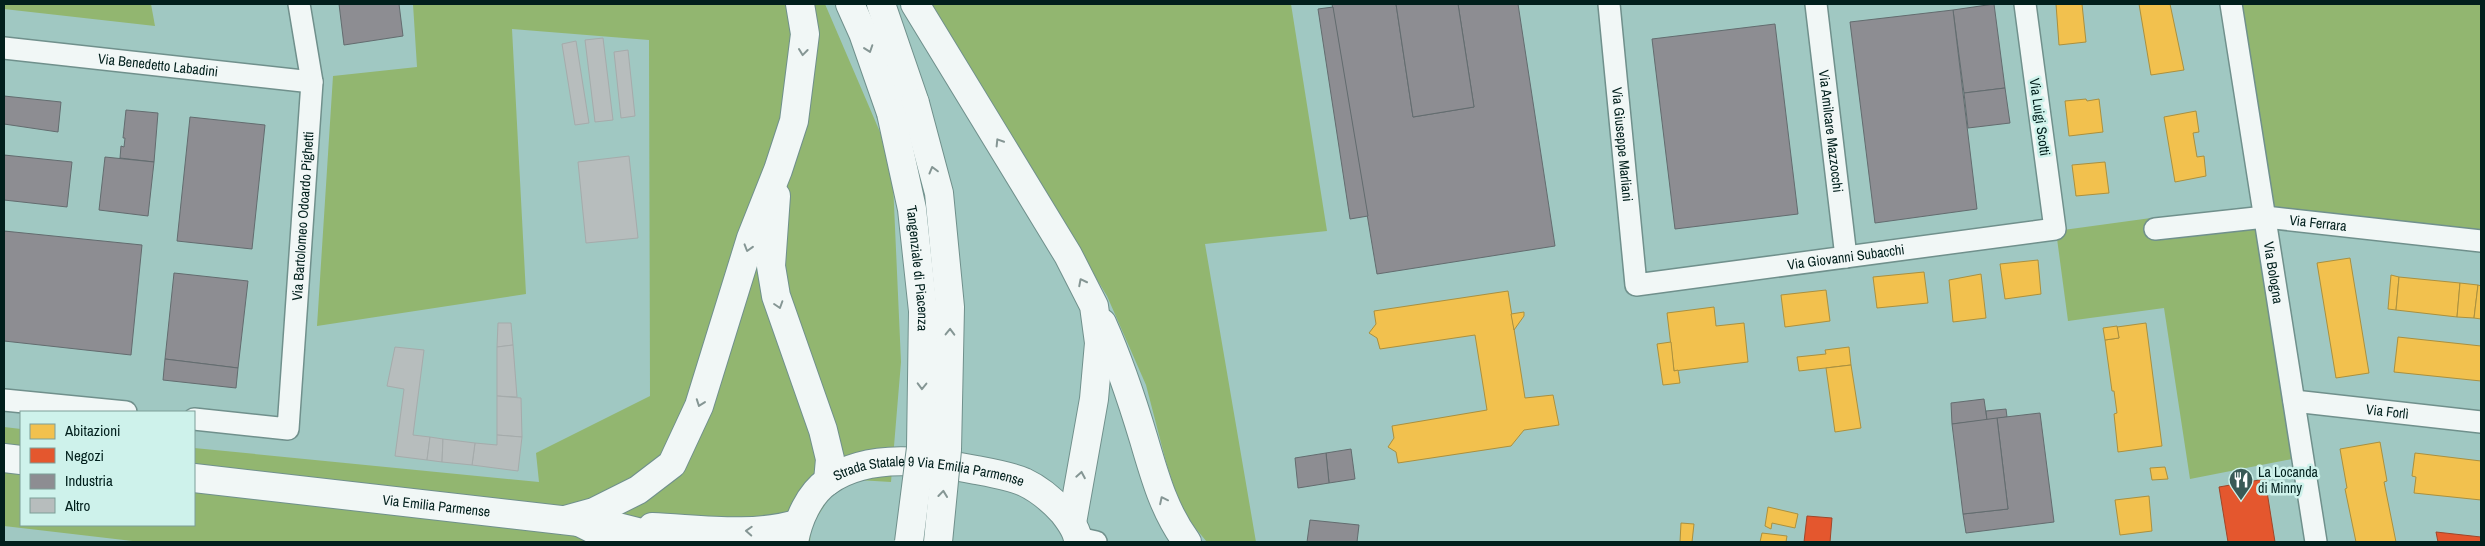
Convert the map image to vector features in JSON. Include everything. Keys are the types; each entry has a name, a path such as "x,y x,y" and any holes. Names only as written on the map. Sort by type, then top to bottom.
{"main road":[{"path":"572,521 638,490 672,464 699,406 751,238 778,170 794,121 805,34 800,4"},
{"name":"Tangenziale di Piacenza","path":"850,4 903,108 939,193 950,307 947,450 938,542"},
{"name":"Tangenziale di Piacenza","path":"881,4 903,108 923,311 921,448 909,542"},
{"path":"915,4 1068,255 1094,306 1116,355 1159,492 1176,526 1187,542"},
{"path":"778,170 771,266 776,296 823,430 830,459 828,481"},
{"path":"1081,536 1099,343 1094,306"},
{"path":"4,458 20,460"},
{"name":"Strada Statale 9 Via Emilia Parmense","path":"796,533 810,501 828,481 862,466 899,460 937,462 995,473 1024,482 1051,499 1081,536"},
{"name":"Via Emilia Parmense","path":"195,478 572,521"},
{"path":"572,521 617,534 677,542"},
{"path":"617,534 756,532 778,529 796,533"}],"street":[{"name":"Via Bartolomeo Odoardo Pighetti","path":"195,419 288,429 312,82 299,4"},
{"name":"Via Giuseppe Marliani","path":"1609,4 1636,285"},
{"name":"Via Amilcare Mazzocchi","path":"1816,4 1846,257"},
{"name":"Via Luigi Scotti","path":"2025,4 2055,229"},
{"name":"Via Bologna","path":"2231,4 2316,542"},
{"name":"Via Benedetto Labadini","path":"4,48 312,82"},
{"name":"Via Ferrara","path":"2155,229 2264,217 2481,241"},
{"name":"Via Giovanni Subacchi","path":"1636,285 2055,229"},
{"path":"4,400 116,411"},
{"name":"Via Forlì","path":"2294,402 2481,422"}],"green space":[{"path":"4,4 151,4 155,26 4,9"},
{"path":"413,4 825,4 892,160 901,362 891,482 858,480 831,495 811,527 810,542 141,542 4,526 4,427 20,429 20,526 195,526 195,448 539,482 536,453 650,396 649,40 512,29 526,294 317,326 333,76 417,67"},
{"path":"929,4 1291,4 1327,231 1205,244 1256,542 1207,542 1182,512 1166,462 1146,385 1107,296"},
{"path":"2231,4 2481,4 2481,239 2262,217"},
{"path":"2262,217 2302,457 2190,479 2164,308 2068,321 2056,231 2151,218 2152,230"}],"building: Abitazioni":[{"path":"2056,4 2082,4 2086,42 2059,45"},
{"path":"2139,4 2170,4 2184,70 2151,75"},
{"path":"2086,99 2087,101 2099,99 2103,132 2069,136 2065,101"},
{"path":"2196,111 2199,132 2193,133 2197,157 2204,156 2206,176 2175,182 2164,117"},
{"path":"2105,162 2109,193 2076,196 2072,165"},
{"path":"2350,258 2369,373 2336,378 2317,263"},
{"path":"2038,260 2041,294 2005,299 2000,264"},
{"path":"1924,272 1928,303 1877,308 1873,277"},
{"path":"1981,274 1986,318 1953,322 1949,280"},
{"path":"2391,275 2399,277 2396,310 2388,309"},
{"path":"2399,277 2460,283 2457,317 2396,310"},
{"path":"2460,283 2478,285 2474,318 2457,317"},
{"path":"2478,285 2481,286 2481,319 2474,318"},
{"path":"1826,290 1830,321 1785,327 1781,295"},
{"path":"1508,291 1525,398 1553,395 1559,425 1524,430 1511,446 1398,463 1396,452 1388,447 1394,438 1392,426 1487,410 1475,335 1380,349 1377,338 1369,333 1376,324 1374,311"},
{"path":"1714,307 1716,326 1744,323 1748,362 1674,371 1667,313"},
{"path":"1524,312 1524,316 1514,330 1511,314"},
{"path":"2146,323 2162,446 2118,452 2114,414 2117,413 2105,340 2119,338 2117,327"},
{"path":"2117,326 2119,338 2105,340 2103,328"},
{"path":"2398,337 2481,346 2481,381 2394,372"},
{"path":"1671,342 1674,371 1678,370 1680,383 1663,385 1657,344"},
{"path":"1849,347 1851,365 1799,371 1797,357 1826,354 1825,350"},
{"path":"1851,365 1861,428 1835,432 1826,368"},
{"path":"2380,442 2387,481 2384,482 2396,542 2356,542 2345,489 2347,488 2340,449"},
{"path":"2415,453 2481,461 2481,500 2414,493 2416,477 2412,476"},
{"path":"2165,467 2168,479 2152,480 2150,468"},
{"path":"2149,496 2152,531 2120,535 2115,500"},
{"path":"1768,507 1798,514 1795,528 1772,523 1771,529 1765,526"},
{"path":"1681,523 1694,524 1692,542 1680,542"},
{"path":"1762,533 1787,536 1786,542 1760,542"}],"building: Negozi":[{"path":"2265,479 2275,542 2228,542 2219,487"},
{"path":"1807,516 1832,518 1830,542 1804,542"},
{"path":"2436,532 2481,537 2481,542 2438,542"}],"building: Industria":[{"path":"339,4 399,4 403,36 344,45"},
{"path":"1332,4 1396,4 1413,117 1474,107 1458,4 1518,4 1555,246 1377,274"},
{"path":"1396,4 1458,4 1474,107 1413,117"},
{"path":"1994,4 2005,88 1964,93 1953,10"},
{"path":"1333,7 1368,216 1350,219 1318,9"},
{"path":"1953,10 1977,209 1875,223 1850,22"},
{"path":"1775,24 1798,214 1675,229 1652,39"},
{"path":"2005,88 2010,123 1968,128 1964,93"},
{"path":"4,96 61,102 58,132 4,124"},
{"path":"126,110 158,113 154,162 120,158 121,146 124,147"},
{"path":"190,117 265,125 252,249 177,241"},
{"path":"4,155 72,162 67,207 4,200"},
{"path":"105,157 154,162 148,216 99,210"},
{"path":"4,231 142,245 131,355 4,341"},
{"path":"174,273 248,281 238,368 165,359"},
{"path":"165,359 238,368 236,388 163,380"},
{"path":"1984,399 1987,420 1952,424 1951,403"},
{"path":"2006,409 2007,417 1987,420 1986,411"},
{"path":"2040,413 2054,522 1966,533 1963,514 2008,509 1997,418"},
{"path":"1997,418 2008,509 1963,514 1952,424"},
{"path":"1351,449 1355,479 1329,483 1326,453"},
{"path":"1326,453 1329,483 1298,488 1295,458"},
{"path":"1310,520 1359,525 1357,542 1307,542"}],"building: Altro":[{"path":"603,38 613,120 595,122 585,40"},
{"path":"576,41 589,123 575,125 562,44"},
{"path":"628,50 635,116 621,118 614,52"},
{"path":"629,156 638,238 586,243 578,162"},
{"path":"498,323 511,323 513,345 497,347"},
{"path":"513,345 517,397 497,396 497,347"},
{"path":"395,347 424,350 413,435 430,437 427,460 395,456 404,389 387,386"},
{"path":"497,396 521,398 522,437 497,435"},
{"path":"497,435 522,437 518,471 472,465 475,443 497,445"},
{"path":"430,437 443,439 442,462 427,460"},
{"path":"443,439 475,443 472,465 442,462"}],"place":[{"name":"La Locanda di Minny","path":"2241,501"}]}
